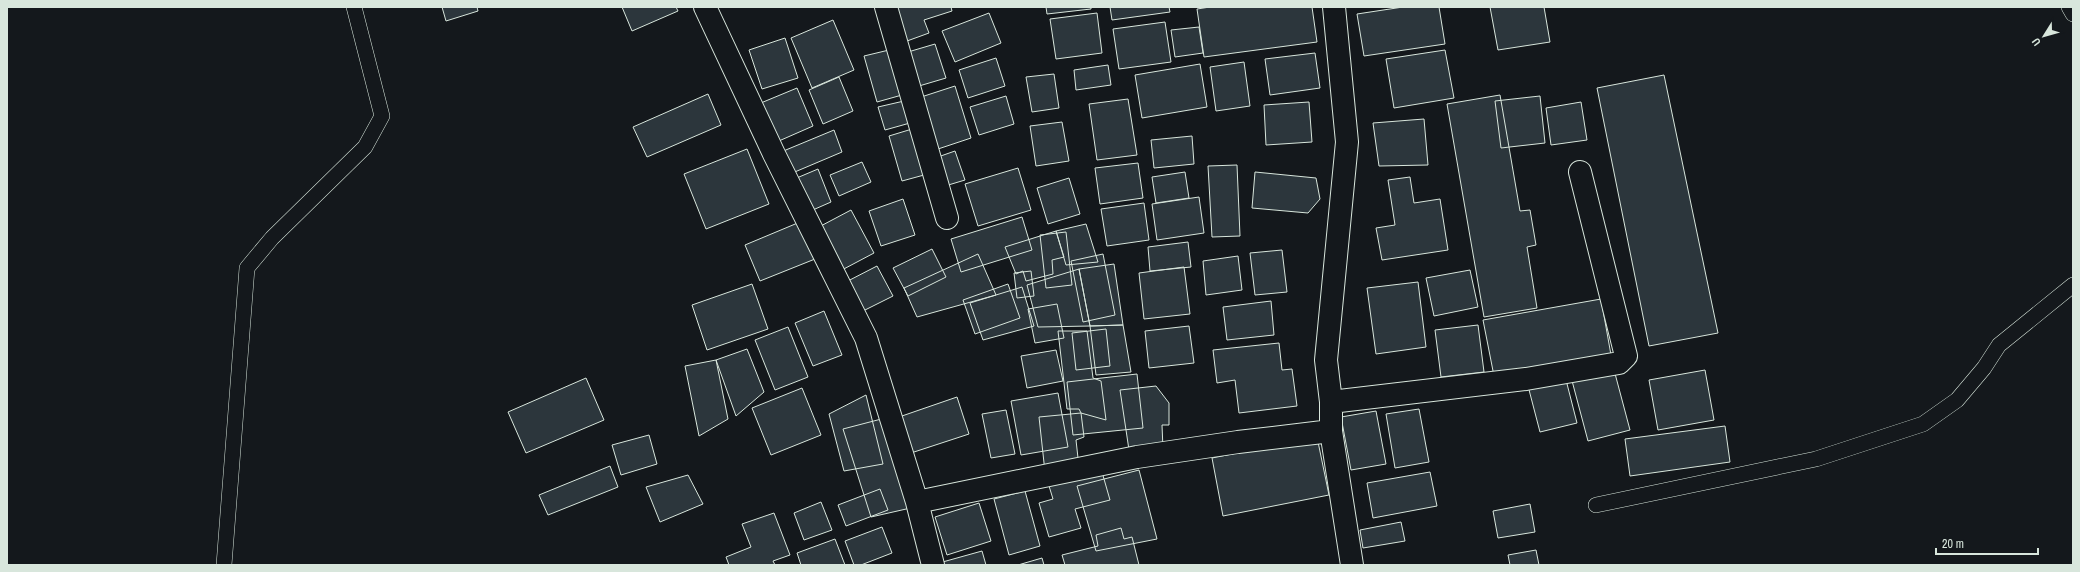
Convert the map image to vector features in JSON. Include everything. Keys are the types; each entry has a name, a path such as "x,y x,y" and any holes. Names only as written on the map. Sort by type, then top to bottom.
{"street":[{"path":"705,7 774,154 866,338 917,502 933,565"},
{"path":"886,7 947,218"},
{"path":"1334,7 1347,142 1326,360 1331,402 1331,431 1352,565"},
{"path":"1331,402 1526,379 1619,363 1624,360 1626,356 1580,172"},
{"path":"917,502 1137,457 1238,442 1331,431"}],"lane":[{"path":"224,565 247,268 272,238 365,147 382,116 354,7"},
{"path":"2069,7 2073,14"},
{"path":"1596,505 1816,459 1923,424 1957,400 1984,368 1999,345 2073,284"}],"building":[{"path":"442,7 477,7 478,11 446,21"},
{"path":"622,7 676,7 678,11 632,31"},
{"path":"896,7 951,7 952,11 924,20 929,33 907,41"},
{"path":"1046,7 1091,7 1091,9 1047,14"},
{"path":"1110,7 1169,7 1170,12 1112,20"},
{"path":"1210,7 1312,7 1317,42 1204,57 1197,9"},
{"path":"1403,7 1439,7 1445,44 1364,56 1357,14"},
{"path":"1490,7 1544,7 1550,42 1498,50"},
{"path":"989,13 1001,43 955,62 942,31"},
{"path":"1097,13 1102,53 1056,59 1050,19"},
{"path":"833,20 854,70 812,88 791,38"},
{"path":"1165,22 1171,62 1119,69 1113,29"},
{"path":"1199,27 1203,53 1175,57 1171,30"},
{"path":"785,38 798,78 762,89 749,50"},
{"path":"935,44 946,78 919,86 908,52"},
{"path":"889,50 902,95 877,102 864,56"},
{"path":"1445,50 1454,98 1394,108 1386,59"},
{"path":"1315,53 1320,88 1270,95 1265,59"},
{"path":"996,58 1005,86 968,98 959,70"},
{"path":"1244,62 1250,106 1216,111 1210,67"},
{"path":"1200,64 1207,107 1142,118 1135,75"},
{"path":"1108,65 1111,85 1076,90 1074,70"},
{"path":"1054,74 1059,108 1032,112 1026,77"},
{"path":"1664,75 1718,333 1649,346 1597,88"},
{"path":"839,77 853,111 823,124 809,90"},
{"path":"955,86 971,138 932,151 915,99"},
{"path":"797,88 813,126 772,144 756,105"},
{"path":"708,94 721,125 647,157 633,127"},
{"path":"1500,95 1520,211 1530,210 1536,245 1527,247 1537,308 1484,317 1447,104"},
{"path":"1006,96 1014,124 979,135 970,107"},
{"path":"1540,96 1545,143 1501,148 1495,101"},
{"path":"1128,99 1137,155 1097,160 1089,104"},
{"path":"904,101 910,123 885,130 878,107"},
{"path":"1309,102 1312,142 1266,145 1264,105"},
{"path":"1581,102 1587,140 1551,145 1546,108"},
{"path":"1424,119 1428,165 1379,166 1373,123"},
{"path":"1062,122 1069,161 1036,166 1030,126"},
{"path":"912,129 924,175 902,181 889,136"},
{"path":"834,130 842,152 790,174 781,152"},
{"path":"1192,136 1194,164 1154,168 1151,140"},
{"path":"747,149 769,204 706,229 684,174"},
{"path":"955,151 965,180 945,186 935,158"},
{"path":"862,162 871,182 839,196 830,175"},
{"path":"1138,163 1143,198 1100,204 1095,168"},
{"path":"1237,165 1240,236 1212,237 1208,166"},
{"path":"1018,168 1031,210 978,226 965,184"},
{"path":"818,169 831,202 806,213 792,180"},
{"path":"1185,172 1189,198 1156,203 1152,177"},
{"path":"1255,172 1316,178 1320,199 1308,213 1252,208"},
{"path":"1410,177 1414,203 1440,199 1448,250 1382,260 1376,228 1395,225 1388,180"},
{"path":"1069,178 1080,214 1048,224 1037,188"},
{"path":"1199,197 1204,233 1157,240 1152,204"},
{"path":"903,199 915,235 881,246 869,211"},
{"path":"1144,203 1149,240 1107,246 1101,209"},
{"path":"851,210 874,253 840,271 817,228"},
{"path":"1022,217 1032,250 961,272 951,239"},
{"path":"800,222 815,259 760,281 745,245"},
{"path":"1086,224 1098,262 1066,265 1056,231"},
{"path":"1056,231 1064,257 1052,260 1053,274 1026,281 1023,271 1016,274 1005,247"},
{"path":"1066,232 1072,285 1046,288 1040,235"},
{"path":"1188,242 1191,267 1150,271 1148,247"},
{"path":"932,249 946,277 908,296 893,268"},
{"path":"1282,250 1287,292 1255,295 1250,253"},
{"path":"978,254 996,295 917,317 904,288"},
{"path":"1103,254 1115,315 1083,322 1071,261"},
{"path":"1238,256 1242,290 1206,295 1203,261"},
{"path":"1114,264 1123,325 1090,326 1079,269"},
{"path":"877,266 893,296 859,313 844,283"},
{"path":"1184,267 1190,314 1144,319 1139,273"},
{"path":"1079,269 1090,326 1038,327 1027,285"},
{"path":"1470,270 1478,307 1434,316 1426,278"},
{"path":"1031,271 1034,296 1017,298 1014,273"},
{"path":"1418,282 1426,347 1376,354 1367,288"},
{"path":"752,284 768,329 707,350 692,305"},
{"path":"1008,284 1020,318 975,334 963,300"},
{"path":"1022,287 1034,326 983,340 970,303"},
{"path":"1601,299 1611,355 1494,376 1483,320"},
{"path":"1271,301 1274,335 1227,340 1223,307"},
{"path":"1057,304 1064,338 1035,343 1028,309"},
{"path":"824,311 842,355 813,366 795,323"},
{"path":"1123,325 1131,372 1096,375 1090,326"},
{"path":"1478,325 1484,372 1441,377 1435,330"},
{"path":"1189,326 1194,363 1149,368 1145,331"},
{"path":"788,327 808,377 775,390 755,340"},
{"path":"1106,329 1110,366 1076,370 1072,333"},
{"path":"1058,331 1087,331 1093,378 1101,381 1106,420 1081,413 1079,409 1067,409"},
{"path":"1279,343 1282,370 1292,369 1297,406 1239,413 1235,380 1217,383 1213,350"},
{"path":"747,349 764,392 736,416 716,360"},
{"path":"1056,350 1063,381 1027,388 1021,356"},
{"path":"716,360 728,419 699,436 685,366"},
{"path":"1613,366 1630,430 1588,441 1571,377"},
{"path":"1705,370 1714,420 1658,430 1649,380"},
{"path":"1137,374 1143,428 1073,435 1067,382"},
{"path":"1565,376 1577,423 1540,432 1528,386"},
{"path":"586,378 604,420 526,453 508,412"},
{"path":"1156,386 1169,403 1169,425 1162,425 1163,449 1129,450 1120,390"},
{"path":"802,388 821,435 771,455 752,408"},
{"path":"1058,393 1068,447 1021,455 1011,401"},
{"path":"866,395 883,464 844,471 829,414"},
{"path":"957,397 969,434 911,453 899,417"},
{"path":"1419,409 1429,462 1395,468 1386,414"},
{"path":"1006,410 1015,454 991,458 982,414"},
{"path":"1376,411 1386,464 1351,470 1341,417"},
{"path":"1081,413 1084,437 1076,440 1079,467 1045,472 1039,417"},
{"path":"889,417 915,507 871,517 843,429"},
{"path":"1725,426 1730,462 1630,476 1625,439"},
{"path":"649,435 657,464 621,475 612,445"},
{"path":"1317,437 1329,495 1223,516 1212,458"},
{"path":"610,466 618,487 548,515 539,495"},
{"path":"1139,470 1157,539 1096,551 1077,486"},
{"path":"1102,472 1110,500 1075,509 1081,528 1049,537 1039,503 1053,499 1049,486"},
{"path":"1430,472 1437,506 1373,518 1367,483"},
{"path":"688,475 703,504 660,522 646,487"},
{"path":"880,489 888,510 846,526 838,505"},
{"path":"1025,491 1040,546 1009,555 994,499"},
{"path":"821,502 832,530 804,540 794,513"},
{"path":"979,503 991,541 947,555 935,517"},
{"path":"1530,504 1535,532 1498,538 1493,511"},
{"path":"774,513 790,555 773,561 775,565 729,565 726,557 751,547 742,524"},
{"path":"1401,522 1405,541 1363,548 1360,530"},
{"path":"882,527 892,553 861,565 854,565 845,541"},
{"path":"1121,528 1124,539 1132,537 1139,565 1065,565 1062,555 1098,546 1096,535"},
{"path":"835,539 845,565 801,565 797,553"},
{"path":"1536,550 1539,565 1510,565 1508,555"},
{"path":"982,551 986,565 940,565 939,563"},
{"path":"1042,558 1044,565 1018,565"}]}
